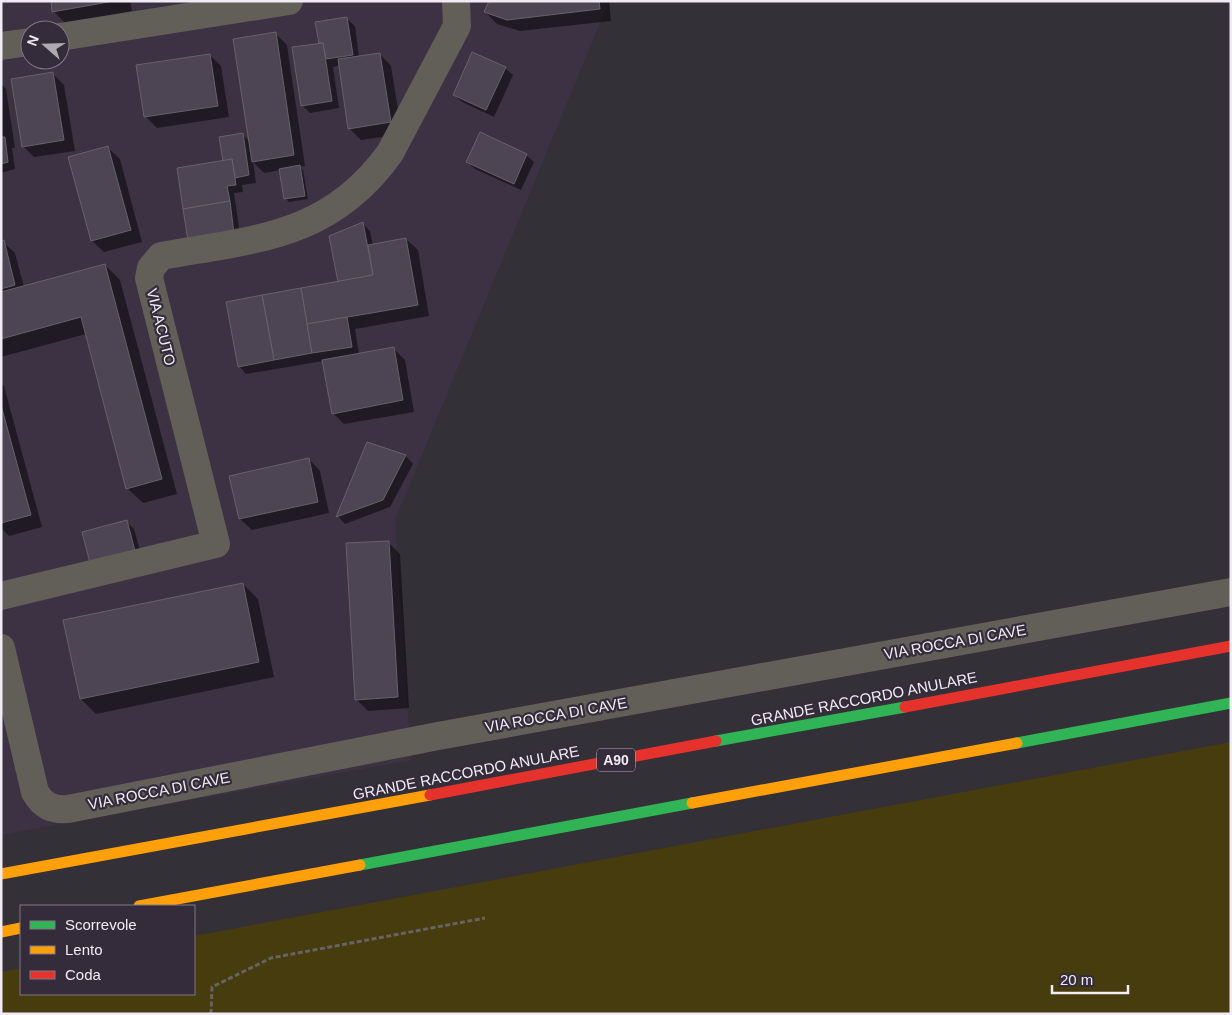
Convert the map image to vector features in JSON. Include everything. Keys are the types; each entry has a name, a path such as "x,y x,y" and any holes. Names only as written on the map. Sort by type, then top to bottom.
{"highway":[{"name":"GRANDE RACCORDO ANULARE","path":"1,874 1231,646"},
{"path":"144,905 1231,703"},
{"path":"1,932 20,928"}],"street":[{"path":"70,35 289,1"},
{"name":"VIA ACUTO","path":"1,596 216,544 149,278 151,268 161,256 277,234 303,226 323,216 359,189 390,153 457,26 456,1"},
{"path":"1,46 20,43"},
{"name":"VIA ROCCA DI CAVE","path":"1,648 35,792 46,806 57,810 448,734 1231,592"}],"path":[{"path":"211,1014 212,988 271,958 486,918"}],"shaded area":[{"path":"1,1 609,1 395,520 411,760 1,835"},
{"path":"1231,742 1231,1014 1,1014 1,972 20,968 20,995 195,995 195,936"}],"building":[{"path":"51,1 114,1 52,12"},
{"path":"489,1 599,1 600,9 507,20 484,12"},
{"path":"347,17 353,55 326,59 323,43 319,43 315,22"},
{"path":"276,32 294,155 252,162 233,39"},
{"path":"323,43 332,101 301,106 292,47"},
{"path":"472,52 506,67 486,110 453,95"},
{"path":"380,53 391,122 348,129 338,59"},
{"path":"210,54 218,106 144,117 136,65"},
{"path":"53,72 64,140 22,147 11,79"},
{"path":"480,132 527,154 514,184 466,162"},
{"path":"243,133 249,175 235,178 232,159 223,161 219,137"},
{"path":"1,137 5,137 8,162 1,164"},
{"path":"108,146 131,230 91,241 68,157"},
{"path":"232,159 236,185 227,186 230,201 183,209 177,168"},
{"path":"300,165 305,196 284,199 279,169"},
{"path":"230,201 234,234 188,241 183,209"},
{"path":"363,222 373,275 338,282 329,236"},
{"path":"406,238 418,305 307,324 301,288 373,275 368,245"},
{"path":"4,240 15,285 1,289 1,241"},
{"path":"105,264 162,479 126,489 81,317 1,339 1,292"},
{"path":"301,288 312,353 274,360 262,295"},
{"path":"262,295 274,360 238,367 226,302"},
{"path":"347,317 352,347 312,353 307,324"},
{"path":"394,347 403,400 332,414 322,360"},
{"path":"1,405 31,515 1,523"},
{"path":"367,442 406,455 383,500 336,517"},
{"path":"309,458 318,502 239,519 229,476"},
{"path":"127,520 135,551 90,563 82,532"},
{"path":"389,541 398,697 355,700 346,543"},
{"path":"243,583 259,662 80,699 63,620"}],"traffic: fast":[{"path":"1017,743 1231,703"},
{"path":"716,741 905,707"},
{"path":"360,865 692,803"}],"traffic: slow":[{"path":"692,803 1017,743"},
{"path":"1,874 430,795"},
{"path":"144,905 360,865"},
{"path":"1,932 20,928"}],"traffic: jam":[{"path":"905,707 1231,646"},
{"path":"430,795 716,741"}]}
